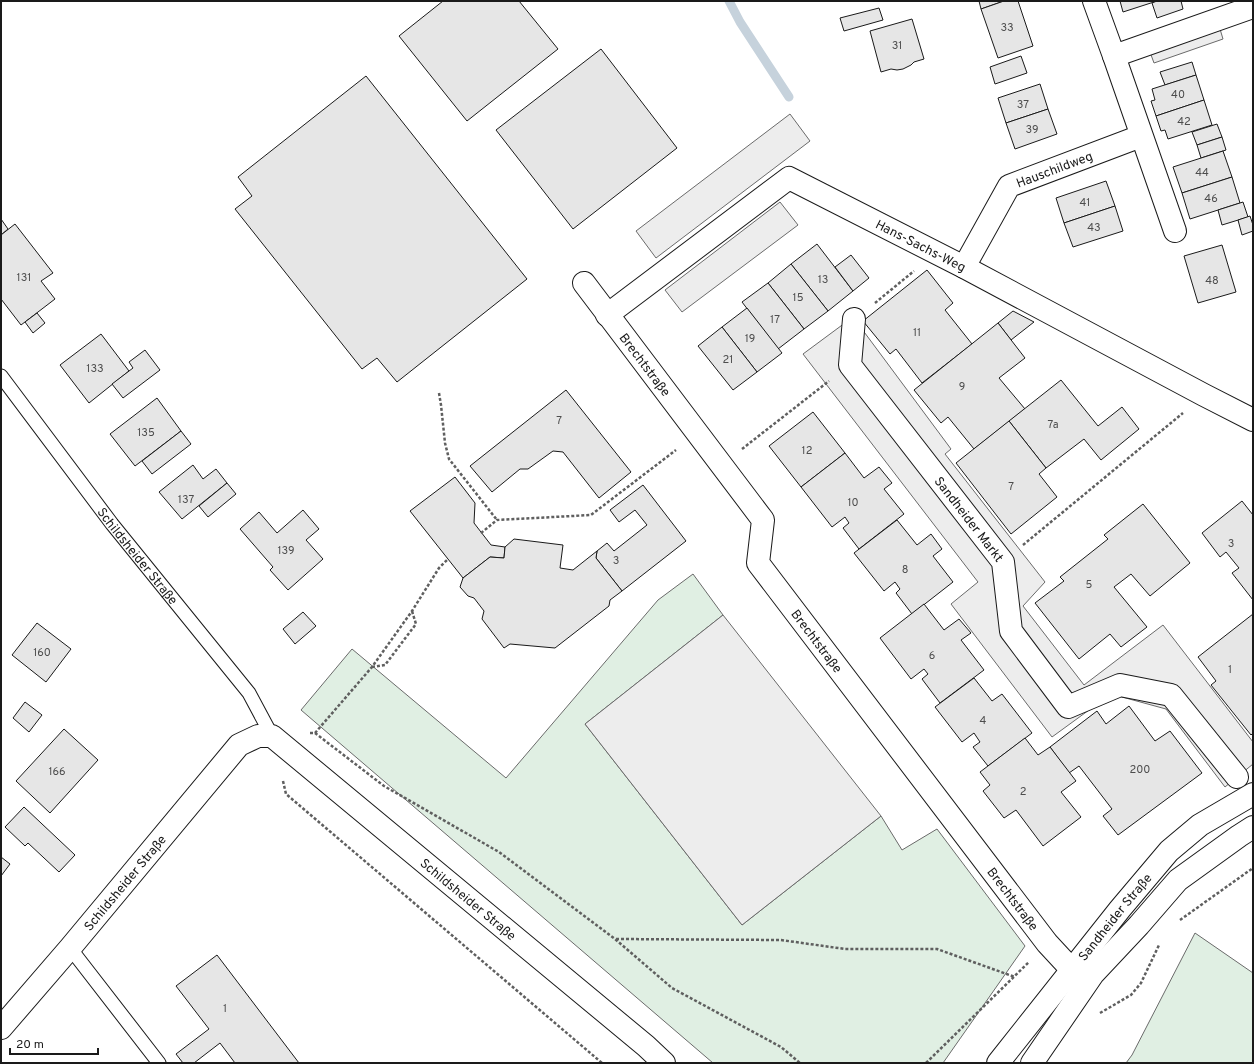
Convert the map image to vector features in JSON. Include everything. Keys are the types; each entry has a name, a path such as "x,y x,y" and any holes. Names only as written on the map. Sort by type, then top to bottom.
{"street":[{"path":"1094,1 1175,231"},
{"path":"1114,56 1253,7"},
{"name":"Hauschildweg","path":"964,267 1009,186 1141,136"},
{"name":"Hans-Sachs-Weg","path":"607,315 789,178 964,267 1253,420"},
{"name":"Brechtstraße","path":"584,283 763,520 758,563 1047,943 1083,972"},
{"path":"850,364 854,319"},
{"name":"Sandheider Markt","path":"850,364 1003,562 1011,631 1068,707 1120,685 1171,695 1237,777"},
{"name":"Schildsheider Straße","path":"1,1028 70,948 239,745 258,736 272,736 616,1021 664,1063"},
{"name":"Sandheider Straße","path":"1032,1063 1120,909 1169,851 1200,825 1253,794"},
{"name":"Sandheider Straße","path":"998,1063 1083,972 1139,925 1178,880 1253,827"}],"lane":[{"name":"Schildsheider Straße","path":"1,377 112,524 249,693 272,736"},
{"path":"70,948 159,1063"}],"path":[{"path":"854,319 936,253"},
{"path":"721,466 850,364"},
{"path":"439,393 445,443 449,458 497,520"},
{"path":"1021,547 1204,395"},
{"path":"481,533 497,520 591,515 698,434"},
{"path":"315,733 372,667 412,611 439,568 448,558"},
{"path":"372,667 385,665 416,624 412,611"},
{"path":"272,736 315,733 384,786 499,852 615,938 672,988 780,1047 800,1063"},
{"path":"283,779 286,794 602,1063"},
{"path":"1178,922 1253,868"},
{"path":"615,938 781,940 845,949 937,949 1015,976"},
{"path":"1097,1015 1131,995 1141,983 1161,940"},
{"path":"926,1063 1047,943"}],"green space":[{"path":"693,574 723,615 585,724 742,925 881,816 902,850 937,829 1025,946 943,1063 713,1063 301,710 352,649 506,778 658,600"},
{"path":"1195,933 1253,973 1253,1063 1126,1063 1132,1055"}],"shaded area":[{"path":"1220,29 1223,39 1154,63 1150,52"},
{"path":"790,114 810,141 656,258 636,231"},
{"path":"780,202 798,225 682,312 665,290"},
{"path":"853,317 951,449 945,454 1045,582 1023,606 1084,685 1163,625 1253,742 1253,764 1225,787 1166,709 1111,694 1052,737 951,604 978,582 803,354"},
{"path":"723,615 881,816 742,925 585,724"}],"building":[{"path":"443,1 519,1 558,49 467,121 399,36"},
{"path":"979,1 1004,1 981,9"},
{"path":"1004,1 1018,1 1033,46 998,58 981,9"},
{"path":"1120,1 1157,1 1123,12"},
{"path":"1157,1 1181,1 1183,9 1157,18 1152,3"},
{"path":"879,8 883,20 844,31 840,18"},
{"path":"912,19 924,59 914,62 903,69 891,69 881,72 870,31"},
{"path":"601,49 677,148 573,229 496,130"},
{"path":"1021,56 1027,73 995,84 990,67"},
{"path":"1192,62 1196,75 1165,85 1160,72"},
{"path":"1196,75 1204,100 1156,116 1151,101 1155,100 1152,89"},
{"path":"366,76 527,279 397,382 377,358 362,369 235,209 252,196 238,177"},
{"path":"1040,84 1048,109 1006,123 998,98"},
{"path":"1204,100 1212,125 1168,139 1165,130 1161,131 1156,116"},
{"path":"1048,109 1057,134 1015,149 1006,123"},
{"path":"1217,124 1222,137 1197,145 1192,132"},
{"path":"1222,137 1226,150 1201,158 1197,145"},
{"path":"1223,151 1232,177 1182,193 1173,167"},
{"path":"1232,177 1240,203 1190,219 1182,193"},
{"path":"1106,181 1115,206 1064,223 1056,198"},
{"path":"1243,202 1248,217 1222,225 1218,210"},
{"path":"1115,206 1123,231 1073,247 1064,223"},
{"path":"1250,216 1253,231 1242,235 1238,220"},
{"path":"1,219 8,229 1,235"},
{"path":"15,224 53,273 41,281 55,299 21,325 1,299 1,235"},
{"path":"817,244 853,291 828,311 791,264"},
{"path":"1222,245 1236,292 1198,303 1184,256"},
{"path":"851,255 869,278 853,291 835,267"},
{"path":"791,264 828,311 804,329 768,283"},
{"path":"927,270 953,303 945,310 972,344 922,383 896,349 890,354 863,321"},
{"path":"768,283 804,329 778,349 742,302"},
{"path":"747,308 782,353 757,372 722,327"},
{"path":"1013,311 1034,322 1011,340 998,323"},
{"path":"37,313 45,323 33,333 25,322"},
{"path":"998,323 1025,358 999,378 1025,409 974,449 948,417 941,423 914,390"},
{"path":"722,327 757,372 733,390 698,346"},
{"path":"101,334 129,371 89,403 60,365"},
{"path":"145,350 160,370 123,398 112,384 133,368 129,362"},
{"path":"1061,380 1098,426 1122,407 1139,429 1101,460 1084,439 1046,468 1009,421"},
{"path":"566,390 631,472 599,498 563,452 553,451 528,469 520,469 492,492 470,466"},
{"path":"157,398 181,431 135,466 110,434"},
{"path":"813,412 845,453 801,487 769,446"},
{"path":"1009,421 1046,468 1039,474 1057,497 1011,534 956,463"},
{"path":"181,431 191,444 152,474 142,461"},
{"path":"845,453 864,478 879,467 892,483 884,489 904,514 859,549 843,528 849,523 845,517 832,527 801,487"},
{"path":"193,465 203,479 216,469 227,483 182,519 159,492"},
{"path":"455,477 475,503 474,523 491,545 505,547 504,558 490,557 463,578 410,511"},
{"path":"227,483 236,494 208,517 199,506"},
{"path":"643,485 686,541 622,591 596,558 597,551 607,543 614,551 647,525 635,510 619,522 610,510"},
{"path":"1242,501 1253,515 1253,600 1232,573 1239,568 1226,552 1220,557 1202,533"},
{"path":"1143,504 1190,563 1150,596 1131,574 1114,587 1147,627 1121,647 1110,634 1079,659 1035,603 1064,581 1060,577 1108,539 1104,535"},
{"path":"303,510 319,529 306,540 323,559 288,590 270,570 273,567 240,529 259,512 277,533"},
{"path":"897,520 917,545 931,534 942,549 933,556 953,582 912,614 896,593 900,589 895,582 884,591 854,553"},
{"path":"514,539 563,545 560,568 573,570 597,551 596,558 622,591 610,600 609,606 555,648 510,644 504,648 482,619 484,611 474,598 468,596 460,587 463,578 490,557 504,558 505,547"},
{"path":"924,604 944,630 959,619 971,633 961,640 984,670 940,703 922,679 928,674 924,669 911,679 880,638"},
{"path":"303,612 316,626 295,644 283,629"},
{"path":"1253,614 1253,733 1251,735 1211,685 1216,681 1198,657"},
{"path":"37,623 71,649 46,682 12,655"},
{"path":"974,678 992,701 1002,694 1032,733 988,766 973,747 980,742 974,733 962,742 935,707"},
{"path":"25,702 42,715 29,732 13,718"},
{"path":"1129,706 1155,741 1170,731 1202,773 1118,835 1103,816 1112,809 1079,766 1069,773 1050,747 1097,711 1106,724"},
{"path":"64,729 98,760 50,813 16,781"},
{"path":"1025,738 1038,755 1050,747 1076,781 1061,792 1081,817 1043,846 1016,810 1004,818 983,791 990,785 980,772"},
{"path":"24,807 75,855 59,872 28,843 25,846 5,827"},
{"path":"1,857 10,864 1,876"},
{"path":"217,955 299,1063 235,1063 220,1043 194,1063 183,1063 176,1054 209,1029 176,986"}],"waterway":[{"path":"729,1 740,22 789,97"}]}
